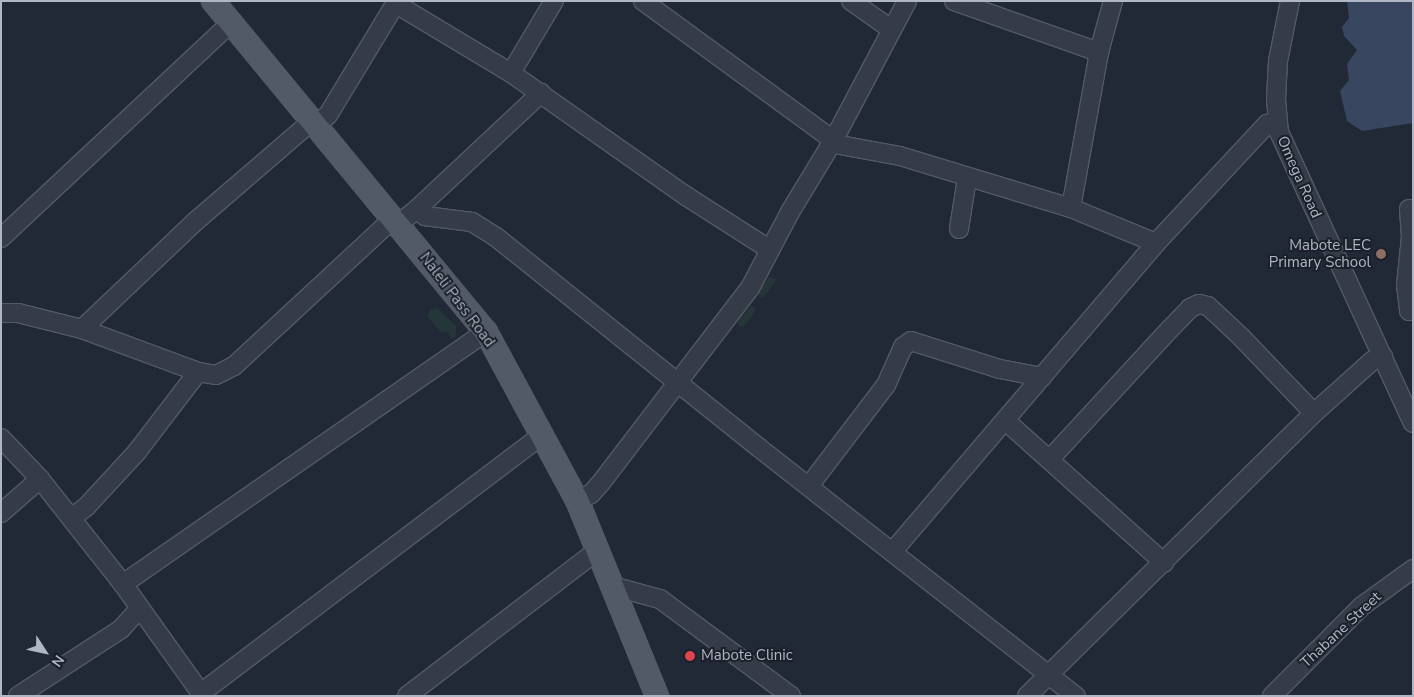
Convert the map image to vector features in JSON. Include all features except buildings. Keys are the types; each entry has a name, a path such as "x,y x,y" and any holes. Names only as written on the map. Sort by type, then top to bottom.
{"main road":[{"name":"Naleli Pass Road","path":"213,1 230,24 396,221 486,332 544,434 577,500 657,696"}],"street":[{"path":"511,72 554,1"},
{"path":"643,1 833,141 900,156 967,178 1071,208 1156,244"},
{"path":"851,1 890,29"},
{"path":"577,500 591,494 600,484 679,385 750,288 769,249 833,141 890,29 907,1"},
{"path":"954,1 1099,52"},
{"path":"1071,208 1099,52 1113,1"},
{"name":"Omega Road","path":"1290,1 1278,61 1277,121 1284,148 1413,423"},
{"path":"82,329 197,220 314,123 328,115 397,2 511,72 686,196 769,249"},
{"path":"1,238 230,24"},
{"path":"1,314 18,313 82,329 198,372 216,375 234,366 396,221 417,209 541,93"},
{"path":"893,551 1007,422 1042,377 1156,244 1267,124 1277,121"},
{"path":"959,229 967,178"},
{"path":"417,209 425,216 472,222 496,237 679,385 1076,696"},
{"path":"1409,209 1411,237 1406,285 1409,311 1413,311"},
{"path":"1050,459 1190,308 1199,304 1208,306 1241,337 1314,413"},
{"path":"123,584 486,332"},
{"path":"809,486 886,385 903,347 910,341 1000,370 1042,377"},
{"path":"1027,696 1314,413 1372,361 1383,356"},
{"path":"71,518 86,507 136,453 198,372"},
{"path":"1007,422 1164,563"},
{"path":"1,438 40,479 123,584 202,695 544,434"},
{"path":"1,512 40,479"},
{"path":"407,696 598,550"},
{"name":"Thabane Street","path":"1272,696 1362,606 1413,568"},
{"path":"612,586 660,599 791,696"},
{"path":"18,696 121,629 139,609"}],"shaded area":[{"path":"769,277 776,279 763,298 760,297 758,292"},
{"path":"751,306 755,307 755,312 744,326 739,327 738,321"},
{"path":"437,308 456,326 456,337 451,338 449,332 441,332 427,316 430,310"}],"water":[{"path":"1347,1 1413,1 1413,123 1362,131 1347,121 1340,91 1349,80 1347,64 1357,50 1344,36 1342,27 1349,18"}],"place":[{"name":"Mabote LEC Primary School","path":"1381,254"},
{"name":"Mabote Clinic","path":"690,656"}]}
